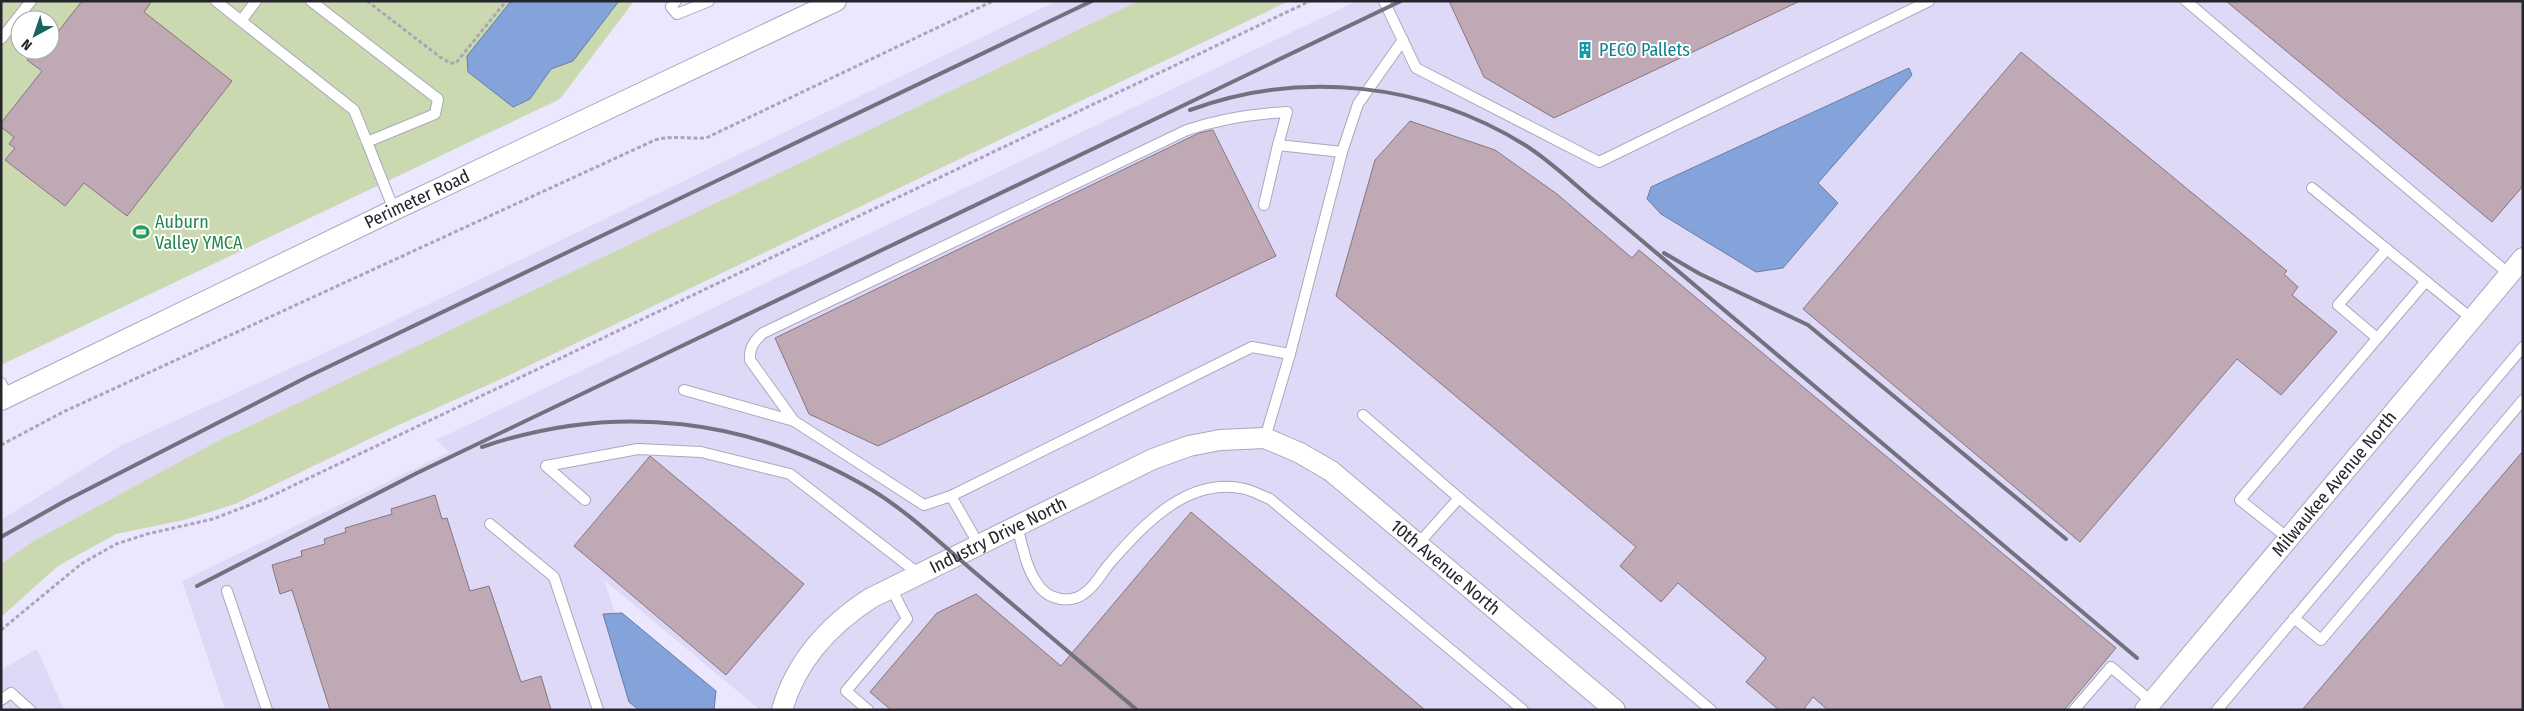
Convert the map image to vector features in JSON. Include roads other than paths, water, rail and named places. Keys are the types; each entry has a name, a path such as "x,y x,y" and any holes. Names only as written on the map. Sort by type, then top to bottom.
{"street":[{"name":"Perimeter Road","path":"4,393 394,210 806,8 836,1"},
{"name":"Milwaukee Avenue North","path":"2148,706 2523,258"},
{"name":"Industry Drive North","path":"782,710 794,678 814,647 857,607 891,588 1017,526 1172,452 1203,443 1265,438"},
{"name":"10th Avenue North","path":"1265,438 1324,466 1615,710"}],"lane":[{"path":"1,40 31,1"},
{"path":"216,1 354,110 394,210"},
{"path":"241,21 256,1"},
{"path":"311,1 438,99 435,114 367,142"},
{"path":"676,1 671,7 677,14 709,1"},
{"path":"1384,1 1416,68 1599,162 1929,1"},
{"path":"2186,1 2510,274"},
{"path":"1265,438 1290,354 1342,152 1358,104 1403,40"},
{"path":"794,421 750,360 750,351 755,340 763,332 1187,130 1210,122 1249,115 1287,112 1264,204"},
{"path":"1278,145 1342,152"},
{"path":"2312,188 2472,319"},
{"path":"2377,338 2338,305 2387,249"},
{"path":"2288,538 2240,500 2426,281"},
{"path":"684,390 794,421 924,505 950,496 1252,347 1290,354"},
{"path":"2216,710 2523,347"},
{"path":"2294,618 2321,640 2523,400"},
{"path":"1363,416 1711,710"},
{"path":"585,500 546,466 638,449 701,452 790,474 920,574"},
{"path":"1017,526 1036,583 1043,591 1053,597 1075,598 1093,586 1098,576 1134,534 1172,504 1195,491 1220,486 1246,489 1270,499 1523,710"},
{"path":"950,496 979,545"},
{"path":"1418,544 1459,498"},
{"path":"490,524 554,577 598,710"},
{"path":"868,710 846,691 908,619 891,588"},
{"path":"227,591 267,710"},
{"path":"2074,710 2111,667 2148,706"},
{"path":"1,700 10,694 30,710"}],"water":[{"path":"511,1 619,1 573,61 551,69 530,99 513,107 468,72 467,56"},
{"path":"1909,68 1912,75 1818,183 1838,203 1783,268 1756,272 1661,214 1647,199 1651,187"},
{"path":"622,613 716,691 714,710 639,710 629,702 603,614"}],"railway":[{"path":"1,537 65,501 307,377 1092,1"},
{"path":"197,586 417,473 1401,1"},
{"path":"1190,110 1232,97 1275,89 1318,87 1362,89 1404,96 1446,108 1486,124 1525,145 1555,167 2137,658"},
{"path":"1664,253 1700,274 1808,325 2066,539"},
{"path":"482,447 532,433 582,424 632,421 682,424 731,433 779,446 826,466 872,490 898,508 924,528 1137,710"}],"place":[{"name":"PECO Pallets","path":"1585,50"},
{"name":"Auburn Valley YMCA","path":"141,232"}]}
